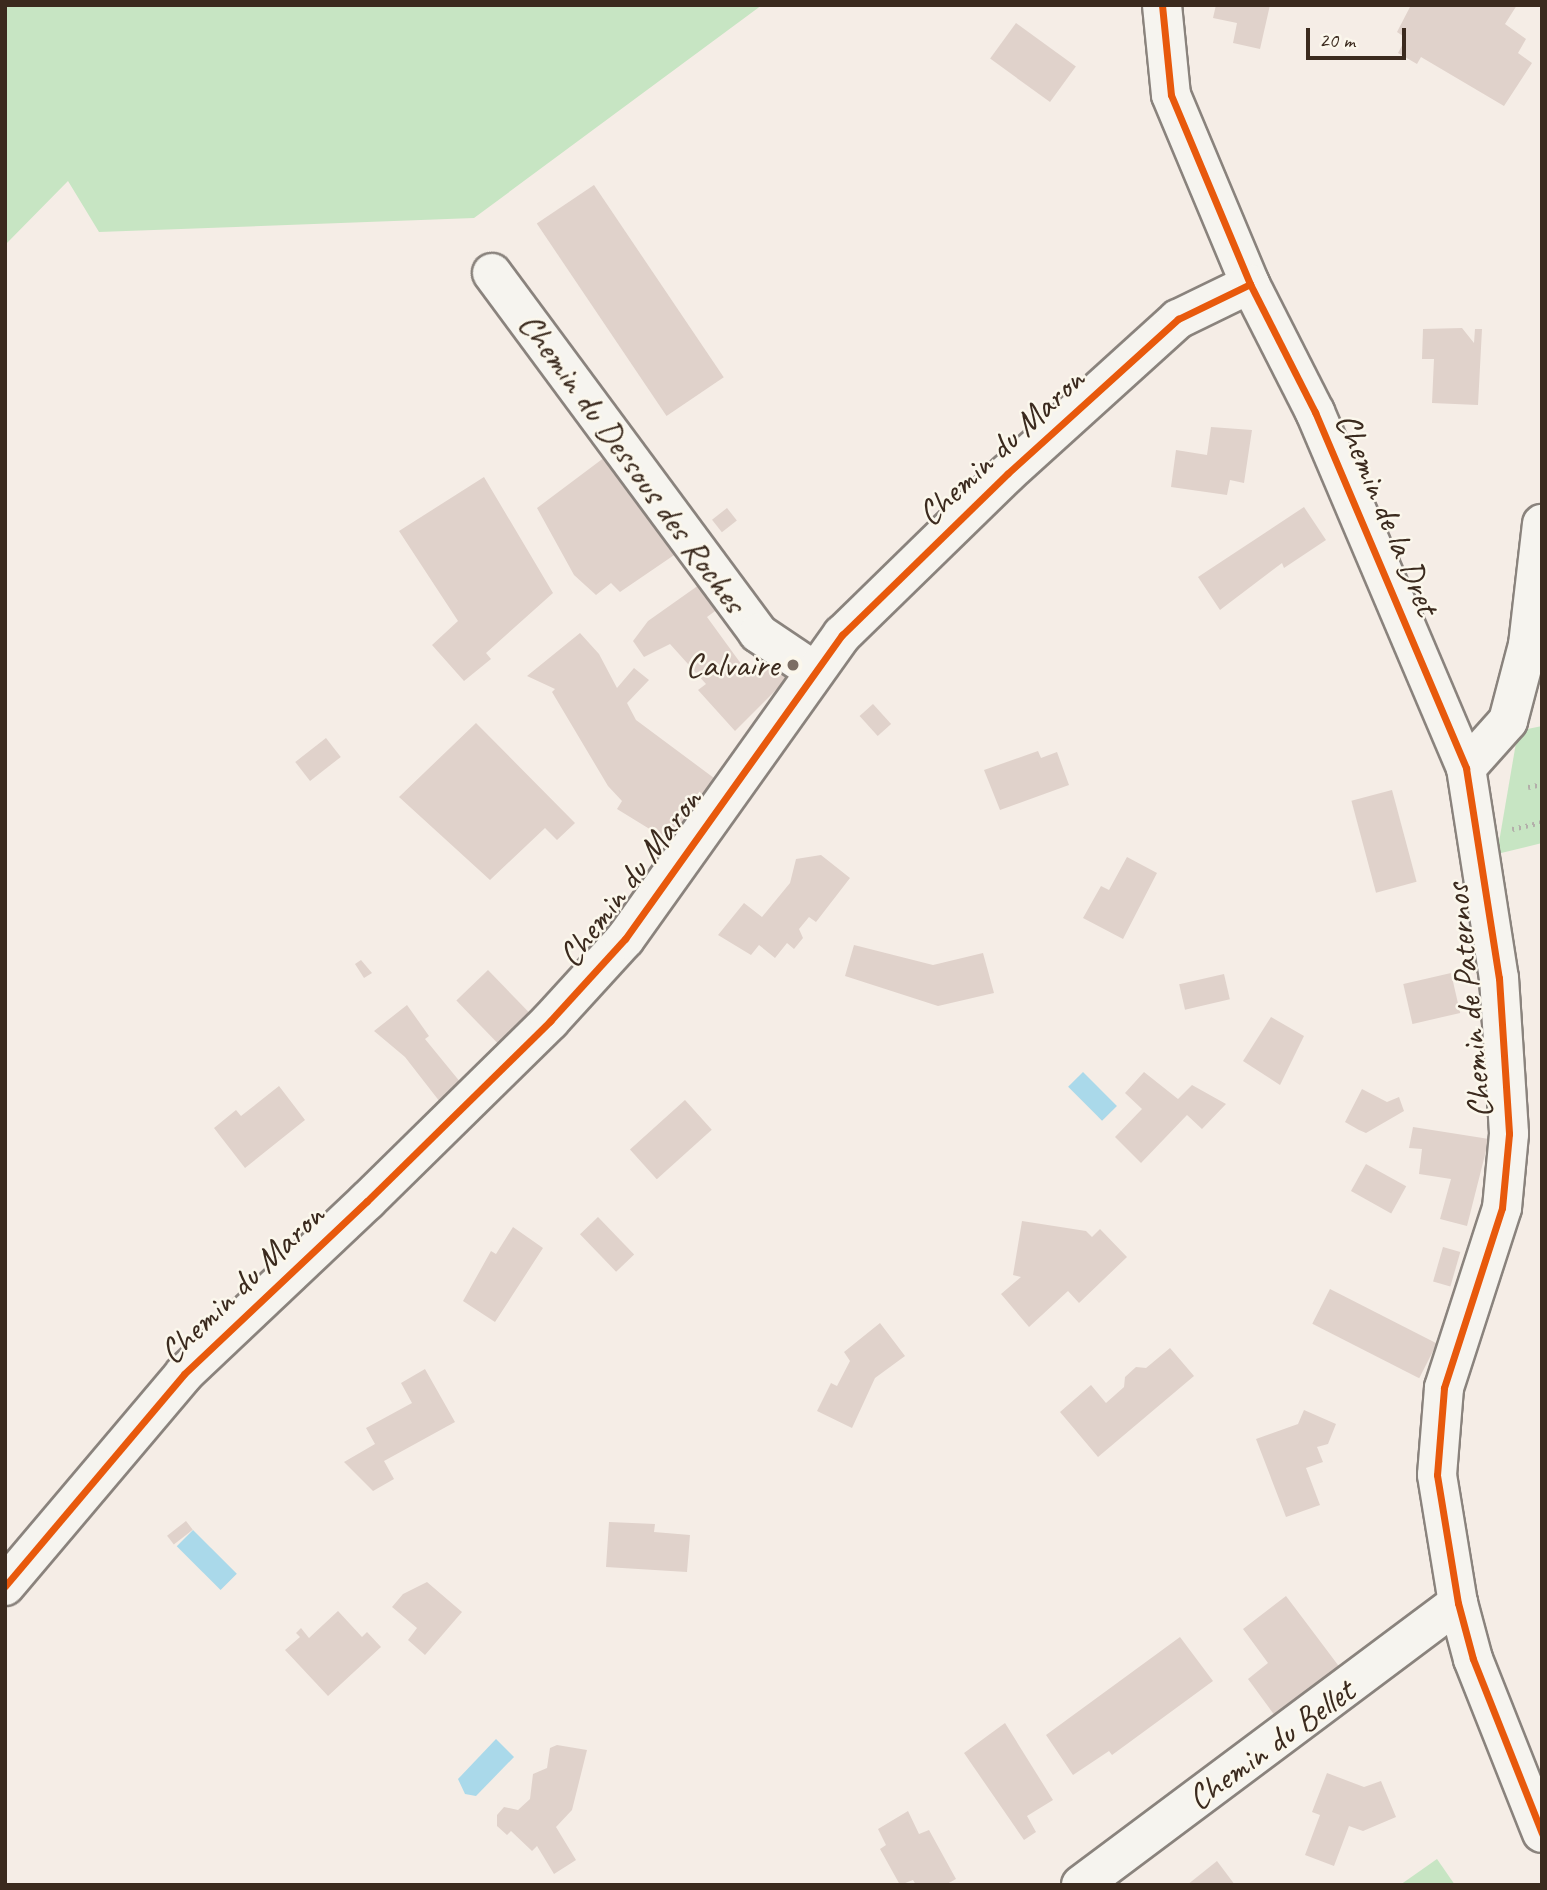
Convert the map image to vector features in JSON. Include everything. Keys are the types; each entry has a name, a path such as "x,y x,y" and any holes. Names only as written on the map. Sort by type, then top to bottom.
{"street":[{"name":"Chemin de la Dret","path":"1162,5 1171,95 1250,284 1315,412 1466,768"},
{"name":"Chemin du Dessous des Roches","path":"492,273 758,633 813,670"},
{"name":"Chemin du Maron","path":"5,1586 184,1374 550,1021 625,939 813,670 842,635 1007,474 1178,319 1250,284"},
{"path":"1466,768 1508,721 1528,645 1542,524"},
{"name":"Chemin de Paternos","path":"1466,768 1499,978 1509,1135 1502,1208 1444,1388 1437,1475 1458,1603 1473,1659 1542,1833"},
{"name":"Chemin du Bellet","path":"1082,1885 1458,1603"}],"path":[{"path":"1528,787 1542,784"},
{"path":"1509,830 1542,822"}],"green space":[{"path":"5,5 762,5 474,218 99,232 68,181 5,245"},
{"path":"1542,726 1542,843 1497,854 1518,731"},
{"path":"1437,1859 1455,1885 1400,1885"}],"water":[{"path":"1083,1072 1117,1106 1102,1121 1068,1087"},
{"path":"193,1530 237,1574 221,1590 177,1546"},
{"path":"496,1739 514,1757 476,1796 465,1794 458,1779"}],"building":[{"path":"1216,5 1270,5 1260,49 1233,43 1237,23 1213,18"},
{"path":"1411,5 1517,5 1505,24 1526,39 1518,53 1532,63 1504,106 1421,57 1417,64 1398,53 1406,38 1397,32"},
{"path":"1016,23 1076,66 1050,102 990,59"},
{"path":"594,185 724,377 667,416 537,224"},
{"path":"1462,328 1474,343 1475,329 1482,329 1478,405 1432,403 1434,359 1422,359 1423,329"},
{"path":"1211,427 1252,430 1244,483 1230,480 1227,495 1171,487 1176,450 1207,455"},
{"path":"609,454 683,549 620,592 611,583 596,595 574,575 537,508"},
{"path":"484,477 553,593 486,653 491,659 464,681 432,645 458,621 399,531"},
{"path":"1304,507 1326,540 1284,568 1282,563 1220,610 1198,577"},
{"path":"727,508 737,521 722,532 712,520"},
{"path":"706,580 726,603 707,617 747,672 769,651 795,671 735,731 698,690 706,684 670,644 644,657 633,641 648,621"},
{"path":"580,633 599,654 617,688 634,668 649,680 627,703 636,720 718,781 674,844 617,809 622,801 608,786 552,692 555,689 527,676"},
{"path":"873,704 891,724 878,736 860,716"},
{"path":"476,723 575,823 557,840 545,828 490,880 399,797"},
{"path":"326,738 341,757 310,781 295,762"},
{"path":"1038,751 1041,758 1057,752 1069,785 1000,810 984,770"},
{"path":"1392,790 1417,882 1376,893 1351,801"},
{"path":"821,855 850,878 816,922 809,917 799,929 803,938 794,949 787,943 775,958 759,945 751,955 718,935 744,903 762,917 790,883 796,859"},
{"path":"1127,857 1157,873 1123,939 1083,918 1101,886 1109,890"},
{"path":"854,945 933,965 983,953 994,993 938,1006 845,976"},
{"path":"361,960 372,973 364,978 355,964"},
{"path":"488,970 532,1016 501,1047 456,1001"},
{"path":"1451,973 1460,1013 1412,1024 1403,984"},
{"path":"1224,974 1230,999 1185,1010 1179,984"},
{"path":"407,1005 429,1036 425,1039 461,1083 440,1102 405,1057 374,1031"},
{"path":"1271,1017 1304,1036 1280,1085 1243,1061"},
{"path":"1144,1072 1178,1099 1192,1085 1226,1104 1202,1129 1187,1115 1141,1163 1115,1137 1142,1109 1125,1093"},
{"path":"279,1086 305,1120 245,1168 214,1128 236,1110 241,1116"},
{"path":"1362,1089 1387,1102 1399,1097 1404,1111 1366,1133 1359,1130 1345,1122"},
{"path":"685,1100 712,1130 657,1179 630,1150"},
{"path":"1413,1127 1489,1139 1467,1226 1440,1219 1451,1179 1419,1174 1422,1149 1409,1148"},
{"path":"1366,1164 1406,1186 1391,1213 1351,1191"},
{"path":"598,1217 634,1254 616,1272 580,1234"},
{"path":"1022,1221 1086,1231 1092,1237 1100,1229 1127,1257 1079,1303 1068,1291 1029,1327 1001,1294 1021,1277 1013,1275"},
{"path":"513,1227 543,1248 495,1322 463,1301 491,1251 496,1254"},
{"path":"1443,1247 1460,1252 1450,1287 1433,1282"},
{"path":"1330,1289 1437,1343 1419,1378 1312,1324"},
{"path":"880,1323 905,1356 875,1378 852,1428 817,1411 831,1383 837,1386 850,1361 844,1352"},
{"path":"1170,1348 1194,1376 1098,1457 1060,1412 1091,1385 1106,1403 1124,1387 1125,1377 1136,1367 1146,1368"},
{"path":"425,1369 455,1422 384,1461 394,1479 373,1491 344,1462 375,1444 366,1428 412,1403 401,1383"},
{"path":"1304,1410 1336,1424 1328,1444 1317,1447 1323,1462 1306,1468 1320,1505 1286,1517 1256,1439 1298,1424"},
{"path":"186,1521 193,1530 174,1544 167,1536"},
{"path":"609,1522 655,1524 654,1532 690,1535 687,1572 606,1567"},
{"path":"427,1582 462,1612 425,1655 408,1640 417,1628 392,1607 403,1594"},
{"path":"1286,1596 1344,1673 1278,1720 1248,1679 1268,1663 1243,1629"},
{"path":"338,1611 362,1637 367,1632 381,1647 328,1696 285,1650 300,1637 296,1633 301,1628 309,1638"},
{"path":"1180,1637 1213,1681 1112,1755 1109,1751 1073,1775 1046,1735"},
{"path":"1005,1723 1053,1800 1027,1816 1036,1832 1024,1840 964,1753"},
{"path":"557,1745 587,1750 572,1810 556,1827 576,1860 554,1874 537,1846 532,1851 511,1831 507,1835 497,1826 497,1815 504,1807 518,1810 530,1799 533,1774 547,1768 550,1748"},
{"path":"1327,1773 1364,1787 1381,1781 1396,1817 1363,1831 1349,1826 1334,1866 1305,1855 1320,1815 1312,1812"},
{"path":"908,1811 919,1834 929,1830 956,1879 945,1885 916,1885 913,1880 900,1885 880,1849 886,1845 878,1829"},
{"path":"1217,1861 1235,1885 1187,1885"}],"cycle path":[{"path":"1162,5 1171,95 1250,284 1315,412 1466,768 1499,978 1509,1134 1502,1208 1444,1388 1437,1475 1458,1603 1473,1659 1542,1833"},
{"path":"5,1586 184,1374 367,1201 550,1021 625,939 842,635 1007,474 1178,319 1250,284"}],"place":[{"name":"Calvaire","path":"793,665"}]}
